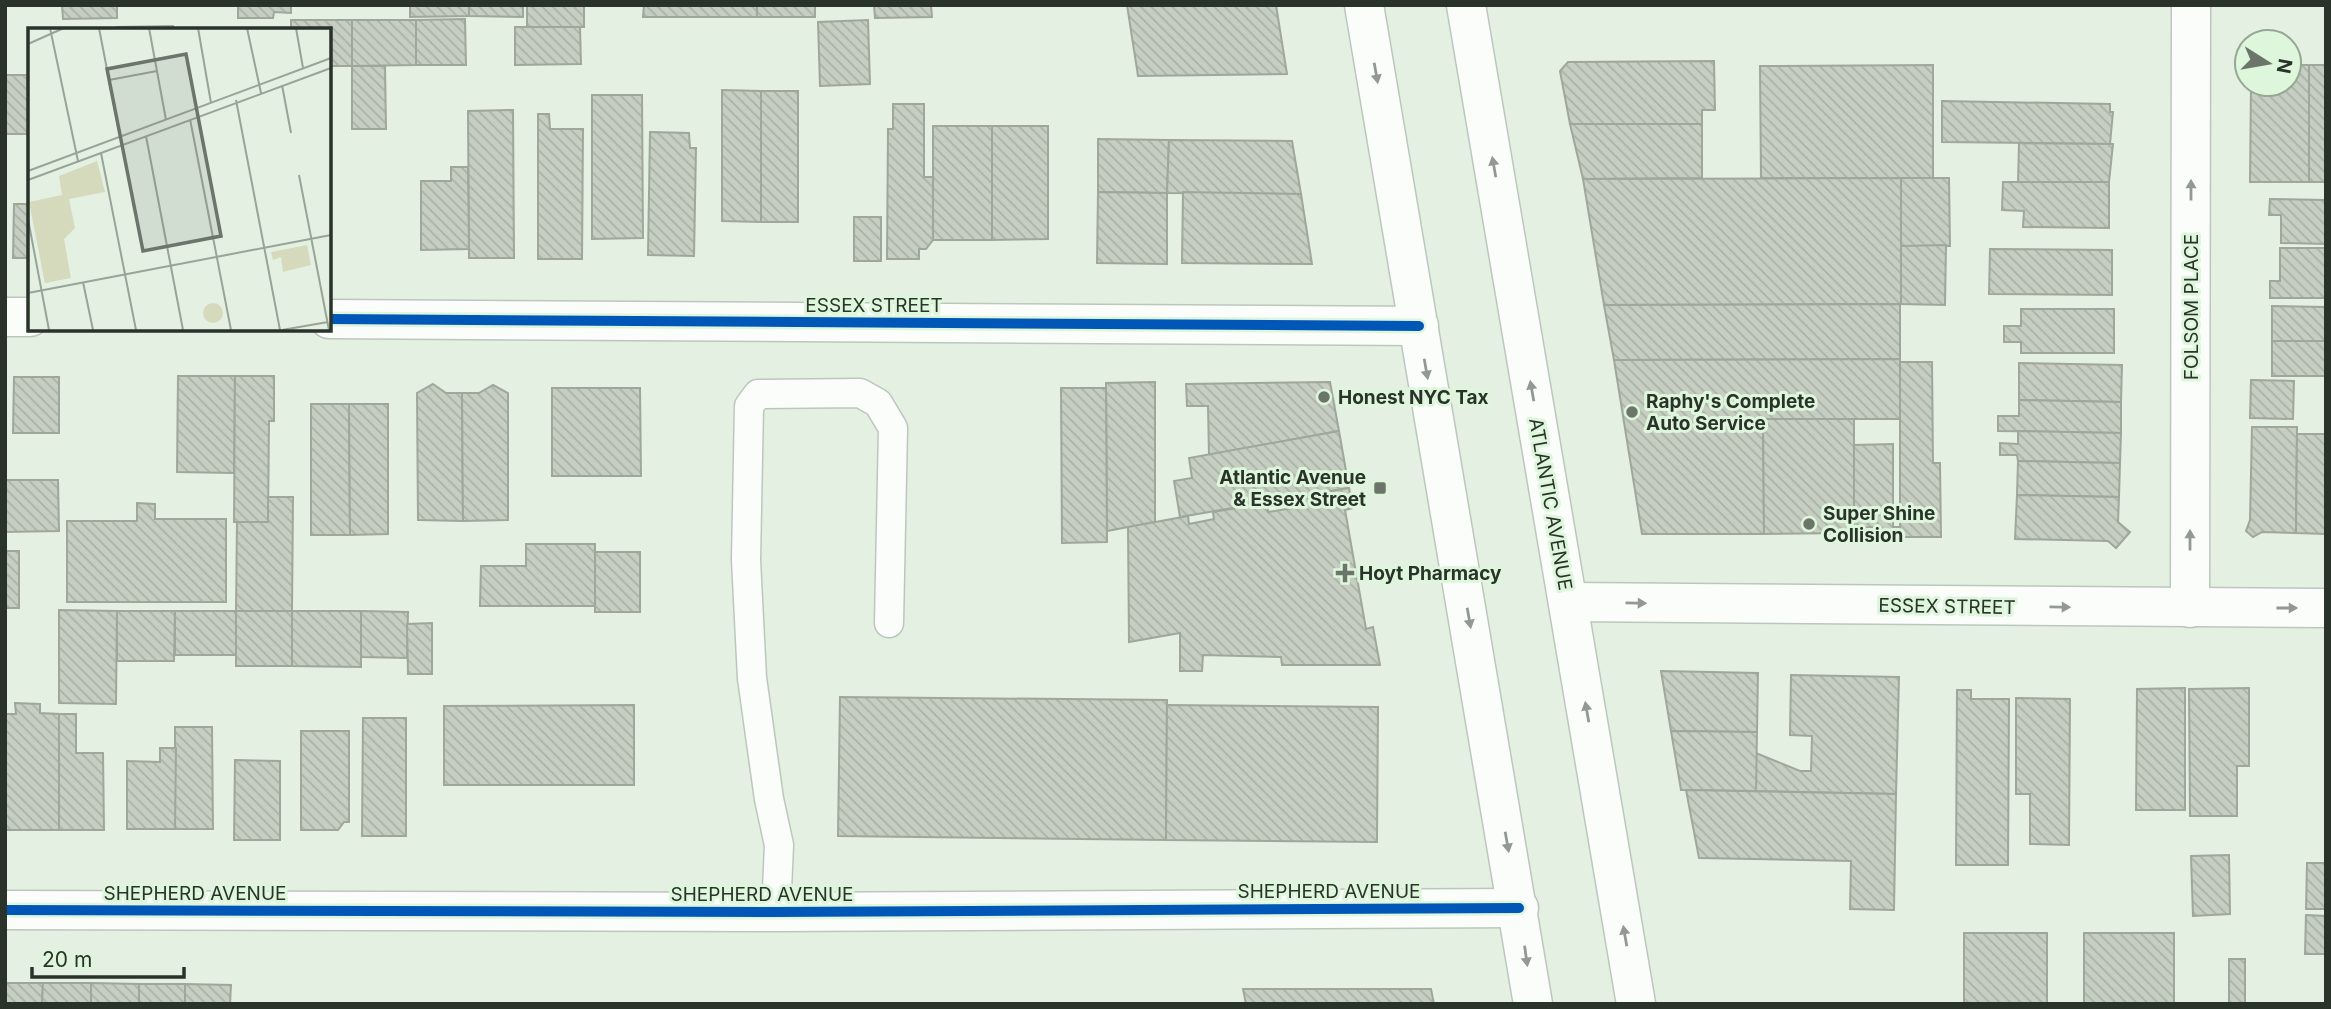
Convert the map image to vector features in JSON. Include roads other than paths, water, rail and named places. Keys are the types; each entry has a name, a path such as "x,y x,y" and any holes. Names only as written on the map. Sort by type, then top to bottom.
{"street":[{"path":"1364,5 1519,908 1532,1004"},
{"name":"ATLANTIC AVENUE","path":"1466,5 1636,1004"},
{"name":"FOLSOM PLACE","path":"2190,608 2191,5"},
{"path":"5,317 28,317"},
{"name":"ESSEX STREET","path":"331,319 1419,326"},
{"name":"ESSEX STREET","path":"1568,602 2326,608"},
{"name":"SHEPHERD AVENUE","path":"5,910 776,912 1519,908"}],"lane":[{"path":"776,912 779,845 769,799 752,678 746,560 749,406 758,394 860,393 878,403 892,428 889,623"}],"place":[{"name":"Honest NYC Tax","path":"1324,397"},
{"name":"Raphy's Complete Auto Service","path":"1632,412"},
{"name":"Atlantic Avenue & Essex Street","path":"1380,488"},
{"name":"Super Shine Collision","path":"1809,524"},
{"name":"Hoyt Pharmacy","path":"1345,573"}]}
